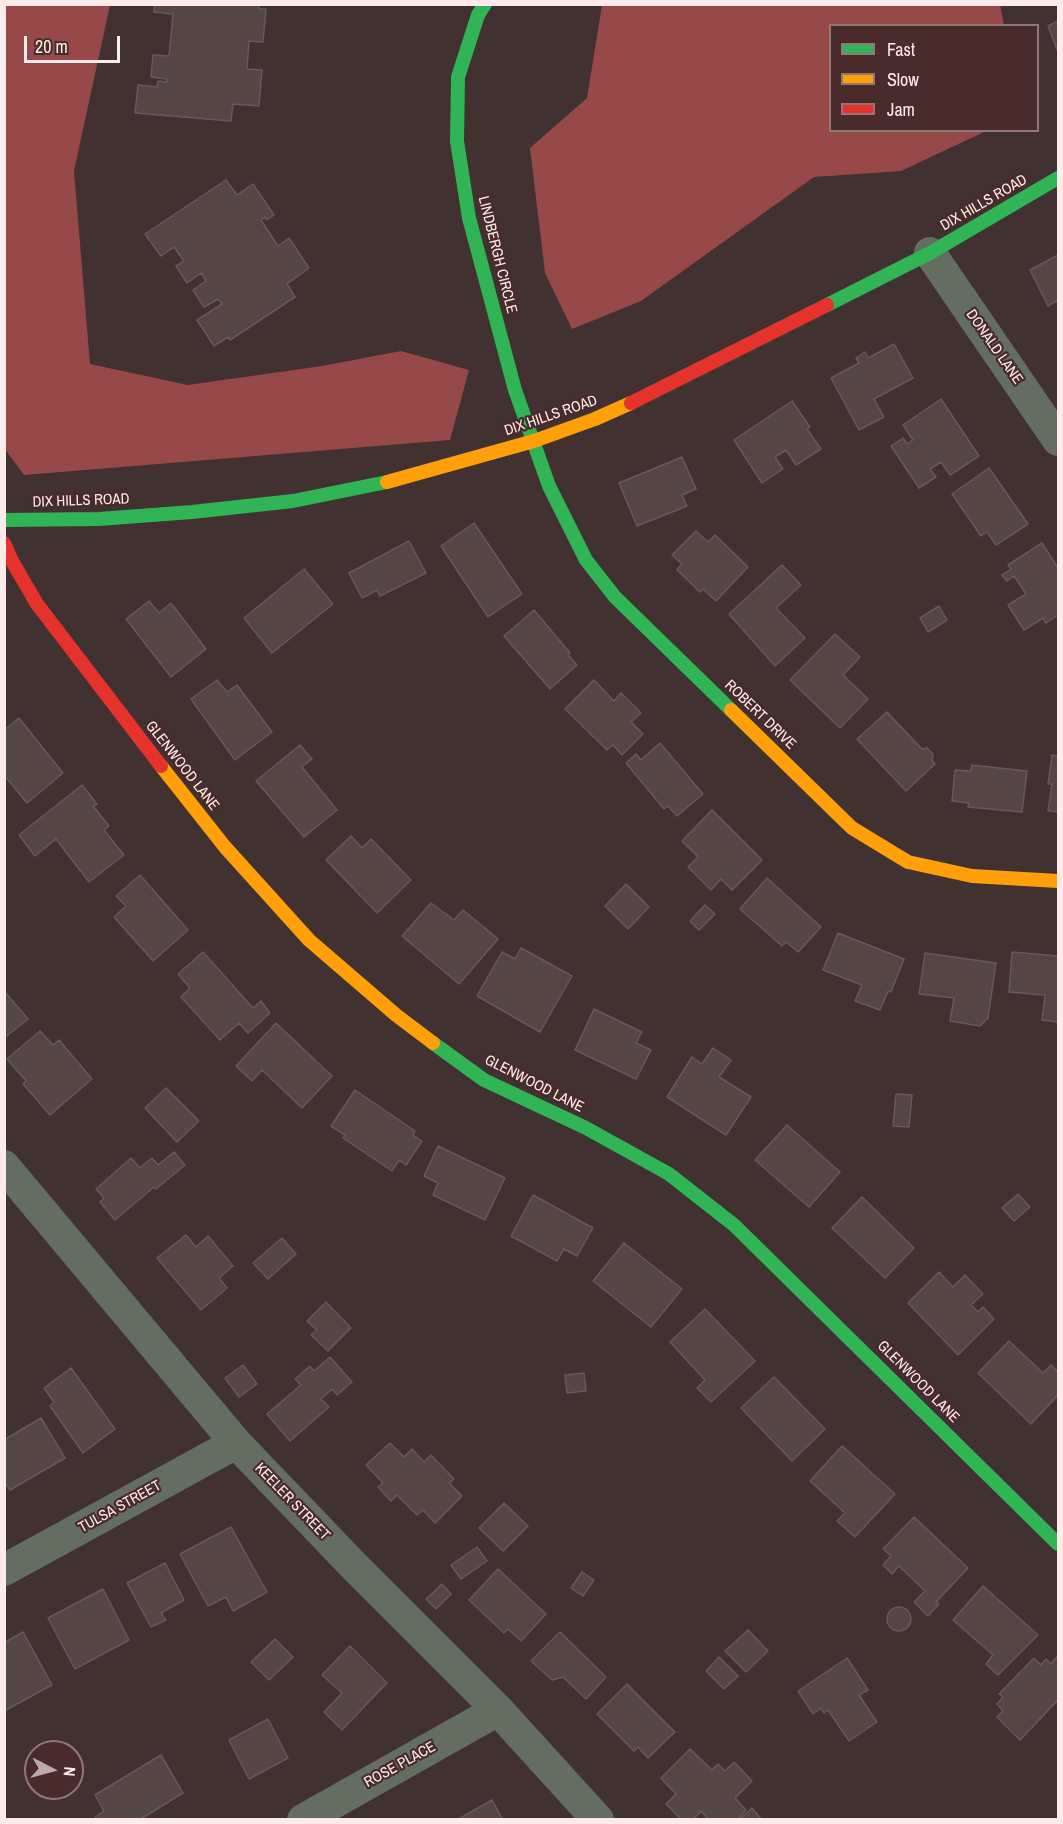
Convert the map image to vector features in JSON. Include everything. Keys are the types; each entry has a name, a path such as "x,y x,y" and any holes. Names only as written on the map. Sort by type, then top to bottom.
{"street":[{"name":"LINDBERGH CIRCLE","path":"485,4 478,15 458,77 457,141 469,218 515,390 534,441"},
{"name":"DIX HILLS ROAD","path":"4,520 111,518 293,501 365,487 534,441 595,419 654,393 930,254 1059,178"},
{"name":"DONALD LANE","path":"930,254 1059,440"},
{"name":"ROBERT DRIVE","path":"534,441 549,486 586,560 615,597 852,828 908,862 972,876 1059,881"},
{"name":"GLENWOOD LANE","path":"4,543 37,604 96,683 225,847 309,940 396,1015 484,1080 586,1128 669,1174 734,1225 1059,1544"},
{"name":"KEELER STREET","path":"4,1166 236,1443 354,1566 498,1710 598,1820"},
{"name":"TULSA STREET","path":"4,1570 236,1443"},
{"name":"ROSE PLACE","path":"303,1820 498,1710"}],"shaded area":[{"path":"4,5 110,5 74,171 90,364 188,385 322,366 401,351 469,370 450,440 24,475 4,448"},
{"path":"602,5 1000,5 1004,24 829,24 829,132 984,132 901,171 814,177 641,301 572,329 545,273 530,148 587,98"}],"building":[{"path":"155,4 259,4 259,9 266,9 263,42 249,41 247,69 262,70 259,106 233,104 231,121 135,113 138,85 157,87 158,81 167,82 167,79 151,77 153,55 169,56 173,14 154,12"},
{"path":"1058,21 1058,52 1048,26"},
{"path":"226,180 237,195 253,184 274,215 267,220 265,217 261,220 278,246 289,238 309,268 287,284 295,297 230,340 228,337 214,346 197,320 222,304 218,299 204,307 193,290 206,281 201,273 187,283 176,266 184,261 174,247 161,256 145,234"},
{"path":"1058,255 1058,300 1048,306 1030,270"},
{"path":"894,344 913,378 874,399 884,417 859,430 831,378 859,363 856,358 865,352 868,358"},
{"path":"941,399 979,456 950,475 941,462 930,469 936,477 919,488 891,446 903,438 907,444 913,440 903,425"},
{"path":"792,401 810,427 807,429 821,449 796,465 786,450 775,457 783,469 762,483 734,440"},
{"path":"682,457 696,489 682,495 687,506 637,526 619,483"},
{"path":"989,468 1028,524 996,545 987,532 981,536 952,494"},
{"path":"474,523 522,594 488,617 441,546"},
{"path":"696,531 708,542 715,535 748,567 716,601 703,589 700,592 677,570 682,564 672,555"},
{"path":"409,541 426,573 380,596 377,590 362,598 349,573"},
{"path":"1042,543 1058,568 1058,615 1046,623 1043,618 1024,630 1008,605 1026,594 1014,576 1007,581 1002,575 1011,569 1008,565"},
{"path":"782,565 801,585 776,608 805,638 775,666 729,614"},
{"path":"304,569 333,604 272,653 244,618"},
{"path":"149,601 159,613 171,603 206,649 171,677 126,619"},
{"path":"939,606 947,620 928,632 920,618"},
{"path":"534,610 570,653 568,655 577,665 550,689 504,636"},
{"path":"835,634 860,657 843,675 868,699 840,728 790,680"},
{"path":"217,680 227,692 237,685 272,732 235,760 191,699"},
{"path":"594,680 614,701 621,693 641,713 631,722 643,734 622,755 613,745 607,750 565,709"},
{"path":"887,712 922,749 927,748 933,754 932,760 935,764 906,791 857,739"},
{"path":"19,718 63,773 27,803 4,775 4,730"},
{"path":"660,743 703,794 677,816 668,806 664,809 626,763 636,754 641,760"},
{"path":"300,745 312,759 302,767 337,810 304,837 256,781"},
{"path":"1052,755 1058,756 1058,812 1048,811 1052,784 1048,784"},
{"path":"972,765 1027,771 1022,812 968,807 969,803 952,801 955,770 971,771"},
{"path":"82,785 97,804 93,806 109,826 104,830 124,855 89,882 56,839 35,856 19,835"},
{"path":"712,810 762,860 732,890 721,879 711,890 688,867 698,857 682,841"},
{"path":"351,836 362,848 371,839 411,880 377,913 326,860"},
{"path":"140,875 188,930 153,961 114,917 126,906 116,896"},
{"path":"767,878 821,927 798,952 786,942 782,946 740,909"},
{"path":"626,884 649,907 628,929 605,906"},
{"path":"431,903 454,920 463,910 498,939 459,984 402,936"},
{"path":"705,905 715,914 699,930 690,921"},
{"path":"838,933 904,959 891,992 888,991 880,1010 855,1001 862,985 823,970"},
{"path":"521,948 572,976 540,1032 477,996 502,952 515,959"},
{"path":"203,952 253,1008 261,1001 270,1013 248,1033 239,1023 220,1040 181,997 190,988 178,974"},
{"path":"1012,952 1058,956 1058,1022 1042,1020 1045,995 1009,992"},
{"path":"925,953 996,963 988,1018 980,1026 950,1021 954,998 919,994"},
{"path":"4,991 28,1019 4,1038"},
{"path":"594,1009 642,1032 636,1043 651,1050 636,1079 575,1050"},
{"path":"276,1023 332,1076 302,1108 262,1070 252,1081 236,1066"},
{"path":"40,1031 53,1045 59,1040 92,1079 50,1115 23,1084 26,1081 7,1059"},
{"path":"713,1048 731,1060 719,1077 751,1097 726,1135 667,1097 692,1057 702,1064"},
{"path":"166,1088 199,1121 177,1142 145,1108"},
{"path":"355,1090 415,1131 413,1135 422,1141 406,1165 399,1160 392,1171 343,1138 345,1135 331,1126"},
{"path":"896,1094 912,1095 909,1127 893,1126"},
{"path":"787,1125 840,1172 809,1207 755,1160"},
{"path":"438,1146 505,1178 485,1220 433,1195 438,1183 424,1176"},
{"path":"174,1152 185,1165 156,1189 154,1187 115,1220 100,1202 104,1198 96,1189 131,1158 140,1168 152,1158 158,1165"},
{"path":"1018,1194 1030,1207 1014,1221 1002,1208"},
{"path":"533,1195 593,1228 577,1256 564,1249 557,1261 511,1236"},
{"path":"862,1197 914,1248 885,1278 832,1228"},
{"path":"186,1235 196,1247 208,1236 233,1266 219,1278 227,1288 201,1310 157,1258"},
{"path":"282,1238 296,1254 268,1279 253,1263"},
{"path":"624,1243 682,1289 651,1327 593,1281"},
{"path":"939,1272 953,1287 965,1275 983,1294 971,1305 978,1312 983,1307 994,1319 958,1355 908,1303"},
{"path":"326,1302 351,1328 328,1351 311,1335 317,1330 307,1321"},
{"path":"705,1309 755,1361 711,1402 697,1388 705,1380 670,1342"},
{"path":"1009,1341 1043,1373 1051,1365 1058,1372 1058,1395 1031,1424 978,1373"},
{"path":"330,1357 352,1382 337,1395 332,1389 321,1399 329,1407 290,1441 267,1414 301,1385 295,1379 310,1366 314,1371"},
{"path":"243,1365 257,1384 239,1397 225,1378"},
{"path":"71,1368 115,1429 83,1453 50,1406 54,1402 44,1388"},
{"path":"584,1373 586,1391 567,1393 565,1375"},
{"path":"774,1377 825,1429 792,1461 741,1408"},
{"path":"41,1418 65,1458 10,1490 4,1481 4,1440"},
{"path":"390,1443 404,1457 412,1449 424,1462 431,1455 454,1479 449,1483 462,1496 435,1523 423,1510 417,1515 397,1495 391,1501 378,1487 383,1483 366,1465"},
{"path":"842,1446 895,1494 855,1537 837,1521 845,1513 810,1481"},
{"path":"504,1503 528,1526 503,1551 479,1528"},
{"path":"914,1517 968,1568 936,1602 939,1604 928,1616 914,1602 925,1591 899,1566 892,1574 883,1565 891,1556 883,1549"},
{"path":"231,1527 267,1592 233,1611 226,1597 208,1606 180,1554"},
{"path":"477,1547 487,1561 461,1579 451,1565"},
{"path":"165,1563 184,1600 161,1613 166,1620 151,1627 127,1583"},
{"path":"498,1569 546,1614 521,1641 508,1629 504,1633 469,1600"},
{"path":"582,1572 594,1580 583,1596 571,1588"},
{"path":"442,1584 451,1594 436,1609 426,1599"},
{"path":"983,1586 1038,1635 998,1675 986,1664 993,1655 953,1620"},
{"path":"103,1589 129,1640 75,1669 48,1618"},
{"path":"899,1607 908,1610 911,1619 908,1628 899,1631 890,1628 887,1619 890,1610"},
{"path":"748,1630 768,1651 746,1672 725,1651"},
{"path":"23,1632 52,1685 4,1711 4,1643"},
{"path":"560,1632 606,1677 586,1699 563,1677 552,1680 531,1661"},
{"path":"275,1639 293,1657 269,1680 251,1662"},
{"path":"350,1646 387,1683 342,1730 324,1712 342,1693 322,1675"},
{"path":"1058,1655 1058,1700 1020,1740 997,1717 1003,1711 997,1704 1003,1697 999,1694 1034,1658 1041,1665 1046,1659 1051,1664"},
{"path":"719,1657 738,1676 724,1689 706,1671"},
{"path":"847,1658 868,1690 859,1695 877,1722 849,1741 828,1710 824,1713 821,1708 813,1714 798,1691"},
{"path":"627,1684 675,1732 648,1758 638,1747 634,1751 597,1714"},
{"path":"268,1719 288,1758 249,1779 229,1740"},
{"path":"690,1749 712,1770 718,1764 725,1771 734,1762 752,1781 735,1798 746,1810 737,1820 709,1820 701,1811 693,1820 682,1820 666,1804 676,1794 661,1778"},
{"path":"161,1755 183,1793 139,1820 96,1820 95,1817 104,1811 95,1795"},
{"path":"492,1800 503,1820 457,1820"},
{"path":"752,1808 762,1820 739,1820"}],"traffic: fast":[{"path":"485,4 478,15 458,77 457,141 469,218 515,390 549,486 586,560 615,597 731,710"},
{"path":"827,305 930,253 1058,178"},
{"path":"4,520 99,519 192,512 293,501 387,482"},
{"path":"433,1043 484,1080 586,1128 669,1174 734,1225 1058,1544"}],"traffic: slow":[{"path":"387,482 534,441 631,403"},
{"path":"731,710 852,828 908,862 972,876 1058,881"},
{"path":"161,766 225,847 309,940 396,1015 433,1043"}],"traffic: jam":[{"path":"631,403 827,305"},
{"path":"4,543 37,604 161,766"}]}
